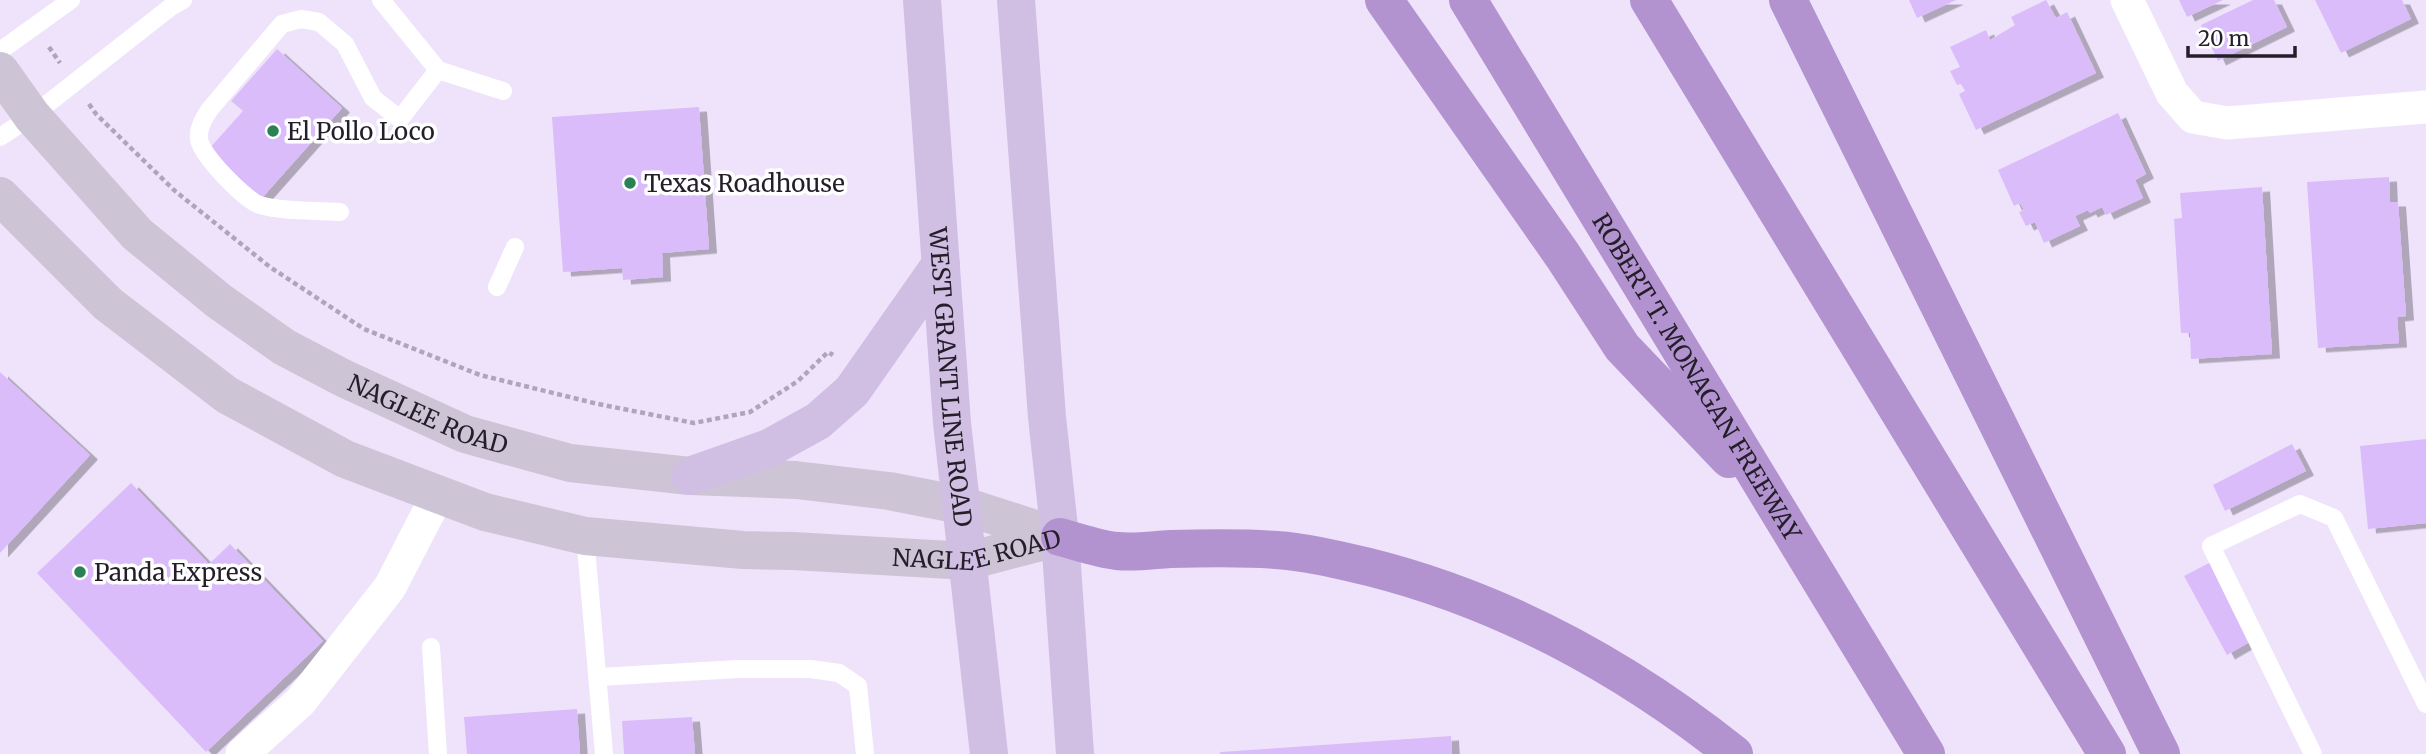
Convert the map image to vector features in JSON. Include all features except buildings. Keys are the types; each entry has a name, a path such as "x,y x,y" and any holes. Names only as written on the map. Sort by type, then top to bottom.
{"highway":[{"path":"1384,0 1563,256 1622,347 1779,511"},
{"name":"ROBERT T. MONAGAN FREEWAY","path":"1468,0 1926,754"},
{"path":"1649,0 2107,754"},
{"path":"1788,0 2161,754"},
{"path":"1060,537 1118,552 1217,547 1277,550 1340,560 1400,575 1516,618 1571,645 1687,716 1734,754"}],"main road":[{"name":"WEST GRANT LINE ROAD","path":"922,0 952,423 989,754"},
{"path":"1016,0 1047,417 1060,537 1074,754"},
{"name":"NAGLEE ROAD","path":"0,71 32,116 136,234 219,300 284,347 343,379 465,434 570,463 690,476 796,480 889,491 961,505 1060,537"},
{"name":"NAGLEE ROAD","path":"0,196 108,304 227,395 345,459 485,512 585,536 743,551 793,551 968,561 1060,537"},
{"path":"690,476 769,448 818,421 852,391 941,264"}],"street":[{"path":"2127,0 2172,93 2193,117 2227,123 2426,107"},
{"path":"242,754 300,702 390,587 438,494"}],"lane":[{"path":"0,51 71,0"},
{"path":"0,137 32,116 172,5 183,0"},
{"path":"381,0 438,70 503,91"},
{"path":"340,212 259,205 245,196 207,156 199,140 201,124 209,109 282,24 301,19 319,22 345,44 373,98 400,119 438,70"},
{"path":"497,287 515,247"},
{"path":"2313,754 2211,546 2300,504 2334,518 2426,704"},
{"path":"585,536 604,754"},
{"path":"431,647 438,754"},
{"path":"599,677 738,669 839,673 858,686 865,754"}],"path":[{"path":"35,26 96,114 175,191 270,267 364,328 480,375 598,404 694,423 750,412 798,382 828,352 840,359"}],"place":[{"name":"El Pollo Loco","path":"273,131"},
{"name":"Texas Roadhouse","path":"630,183"},
{"name":"Panda Express","path":"80,572"}]}
